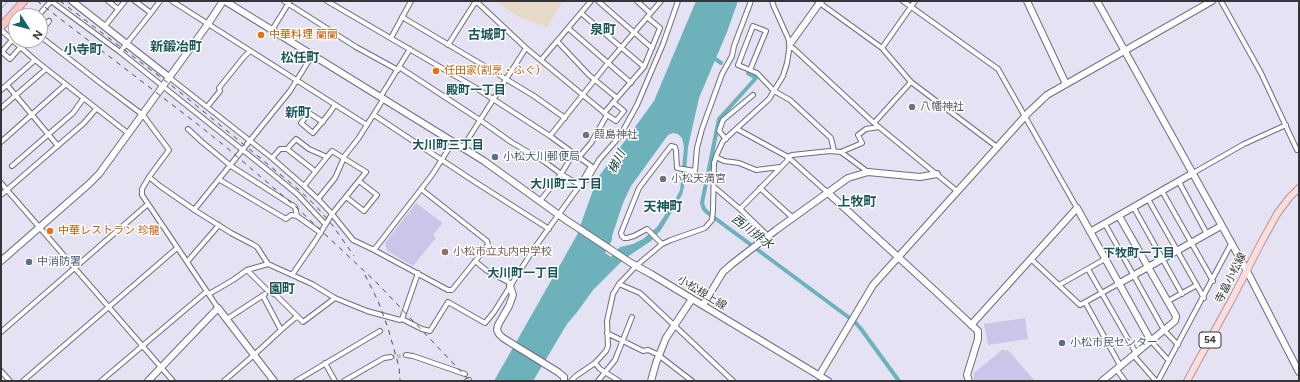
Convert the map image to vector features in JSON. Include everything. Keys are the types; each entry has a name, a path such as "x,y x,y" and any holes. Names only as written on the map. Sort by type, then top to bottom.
{"main road":[{"name":"寺畠小松線","path":"1187,381 1198,364 1277,214 1299,188"}],"street":[{"path":"51,1 120,52 243,150 296,194 325,224"},
{"path":"72,1 272,158 318,199 353,240 448,290 452,290 488,245 487,241 421,189"},
{"path":"108,1 118,9"},
{"path":"105,26 125,1"},
{"path":"135,1 151,13"},
{"path":"120,52 160,1"},
{"path":"172,1 367,125"},
{"path":"1,261 99,174 170,78 224,1"},
{"name":"小松根上線","path":"224,1 313,54 484,160 566,220 634,264 828,381"},
{"path":"284,1 356,47 398,69 580,185"},
{"path":"327,1 493,99 550,136 591,166"},
{"path":"391,38 411,1"},
{"path":"448,46 476,1 526,48 616,122 624,111 613,102"},
{"path":"541,60 591,1"},
{"path":"598,1 652,48"},
{"path":"637,1 650,13"},
{"path":"550,136 660,1"},
{"path":"582,180 587,180 604,154 620,136 637,105 660,51 678,1"},
{"path":"662,244 647,229 627,238 624,238 621,233 639,188 671,146 676,147 677,168 695,170 697,148 702,129 722,74 732,56 734,46 751,1"},
{"path":"772,1 790,46 874,123 957,191"},
{"path":"903,1 998,69 1151,341 1169,361"},
{"path":"882,48 916,1"},
{"path":"1027,1 1066,84"},
{"path":"1097,1 1247,271 1299,372"},
{"path":"819,376 873,285 997,147 1047,95 1212,1"},
{"path":"1221,1 1261,73 1298,151"},
{"path":"571,381 596,363 606,351 608,346 607,321 613,294 634,264 662,244 705,228 712,220 714,163 723,141 769,99 783,76 790,46 819,2 882,48 911,82 997,147"},
{"path":"272,30 289,3"},
{"path":"581,13 644,67"},
{"path":"579,157 591,143 613,102 644,67 660,28 647,17"},
{"path":"402,18 506,79 565,118"},
{"path":"750,70 766,31 753,26 738,65 750,70 757,72 774,91 790,100 831,138 834,151"},
{"path":"568,28 631,83"},
{"path":"557,41 595,80 617,98"},
{"path":"48,42 143,115 169,150 149,177 142,189 142,195 218,308 274,381"},
{"path":"2,53 10,60 20,48 129,134"},
{"path":"463,147 526,48"},
{"path":"318,199 335,178 343,158 374,115 410,49"},
{"path":"207,107 220,92 219,88 250,51"},
{"path":"194,210 231,166 296,80 313,54"},
{"path":"2,89 35,60"},
{"path":"1,108 46,70"},
{"path":"874,123 911,82"},
{"path":"7,85 58,146"},
{"path":"1,142 65,85"},
{"path":"726,139 719,131 723,120 753,95"},
{"path":"12,166 73,112 83,99"},
{"path":"323,122 309,113 301,123 314,133 323,122 335,105"},
{"path":"1,195 84,123 96,109"},
{"path":"374,115 549,229"},
{"path":"1090,232 1244,144 1286,125"},
{"path":"840,152 862,144 858,135 866,129 879,127"},
{"path":"188,129 231,166 295,207 297,216"},
{"path":"737,129 788,157 898,256 978,331 978,339 967,375 969,381"},
{"path":"287,149 296,139 309,149 327,157"},
{"path":"374,250 421,189 453,142"},
{"path":"272,158 280,149 287,149 315,171"},
{"path":"292,275 321,233 332,214 366,172 332,151 304,186"},
{"path":"740,209 787,161 788,157 792,155 834,151 840,152 868,172"},
{"path":"540,201 561,174 574,153"},
{"path":"149,177 194,210 257,247 268,264 312,284 335,298 367,311 400,320 402,319 422,329 430,331 448,302 485,323 533,250 580,185 591,166 604,154"},
{"path":"716,157 724,161 740,163 756,170 780,167"},
{"path":"703,305 723,272 732,264 758,243 848,178 868,172 920,177 937,174"},
{"path":"220,180 286,219 291,215 297,216 321,233"},
{"path":"346,198 364,211 378,195 359,181"},
{"path":"1179,182 1207,234"},
{"path":"1,183 173,381"},
{"path":"714,187 768,236"},
{"path":"760,188 792,218"},
{"path":"1162,191 1213,281"},
{"path":"1148,199 1204,298"},
{"path":"1,332 148,204"},
{"path":"971,325 1077,208"},
{"path":"1134,208 1182,294"},
{"path":"1102,381 1175,321 1176,316 1119,216"},
{"path":"1105,224 1164,330 1178,345"},
{"path":"187,262 218,225"},
{"path":"1031,259 1080,305 1221,226"},
{"path":"1088,269 1135,354 1157,381 1204,298 1231,244"},
{"path":"24,381 177,248"},
{"path":"1059,285 1105,259"},
{"path":"475,261 486,270 511,285 513,295 509,306 498,325 497,330 499,334 558,372 564,378 564,381"},
{"path":"101,381 206,292 209,294 247,270 268,264"},
{"path":"247,270 268,291 276,295 303,322 335,298"},
{"path":"402,319 418,274"},
{"path":"619,284 640,293 733,381"},
{"path":"1168,301 1197,286"},
{"path":"227,319 263,296 268,291"},
{"path":"263,296 281,330"},
{"path":"651,381 666,338 692,299"},
{"path":"1085,302 1125,381"},
{"path":"148,381 218,308"},
{"path":"224,381 281,330 298,317"},
{"path":"598,381 615,360 632,317"},
{"path":"296,381 380,331"},
{"path":"607,333 643,351 648,350 659,355 692,381"},
{"path":"406,356 413,356 465,374"},
{"path":"344,381 384,358 391,357"},
{"path":"325,363 336,381"},
{"path":"596,363 600,369 619,381"},
{"path":"1,371 10,381"}],"shaded area":[{"path":"495,1 563,1 547,27 521,18"},
{"path":"416,203 443,223 433,235 436,238 413,266 387,251 385,243"},
{"path":"1025,318 1028,339 988,345 984,324"},
{"path":"1002,350 1008,350 1035,381 974,381 974,373"}],"water":[{"name":"梯川","path":"696,1 738,1 727,32 699,98 688,147 685,183 682,195 661,230 651,241 620,263 593,290 567,324 533,381 494,381 577,235 597,179 654,101","holes":["673,133 678,134 682,138 684,147 680,190 676,198 657,227 643,239 633,244 620,247 611,257 605,253 612,240 623,203 631,186 668,135"]}],"waterway":[{"path":"1,9 8,1"},
{"name":"西川排水","path":"711,56 721,63"},
{"name":"西川排水","path":"748,73 756,78 719,119 702,203 704,209 855,322 899,381"},
{"path":"348,381 355,377"}],"tunnel":[{"path":"391,357 406,355"}],"railway":[{"path":"37,1 196,123 296,207 377,283 470,381"},
{"path":"60,1 176,89 298,189 316,206 333,226 354,256"},
{"path":"365,275 378,301 388,328 399,367 400,381"}],"place":[{"name":"中華料理 蘭蘭","path":"261,35"},
{"name":"任田家(割烹・ふぐ)","path":"436,71"},
{"name":"八幡神社","path":"912,107"},
{"name":"葭島神社","path":"586,135"},
{"name":"小松大川郵便局","path":"495,157"},
{"name":"小松天満宮","path":"663,179"},
{"name":"中華レストラン 珍龍","path":"50,231"},
{"name":"小松市立丸内中学校","path":"445,252"},
{"name":"中消防署","path":"29,262"},
{"name":"小松市民センター","path":"1062,343"}],"district":[{"name":"泉町","path":"603,30"},
{"name":"古城町","path":"487,35"},
{"name":"新鍛冶町","path":"176,47"},
{"name":"小寺町","path":"83,50"},
{"name":"松任町","path":"300,58"},
{"name":"殿町一丁目","path":"476,90"},
{"name":"新町","path":"298,113"},
{"name":"大川町三丁目","path":"448,145"},
{"name":"大川町二丁目","path":"566,184"},
{"name":"上牧町","path":"857,202"},
{"name":"天神町","path":"663,207"},
{"name":"下牧町一丁目","path":"1139,253"},
{"name":"大川町一丁目","path":"523,273"},
{"name":"園町","path":"282,289"}]}
